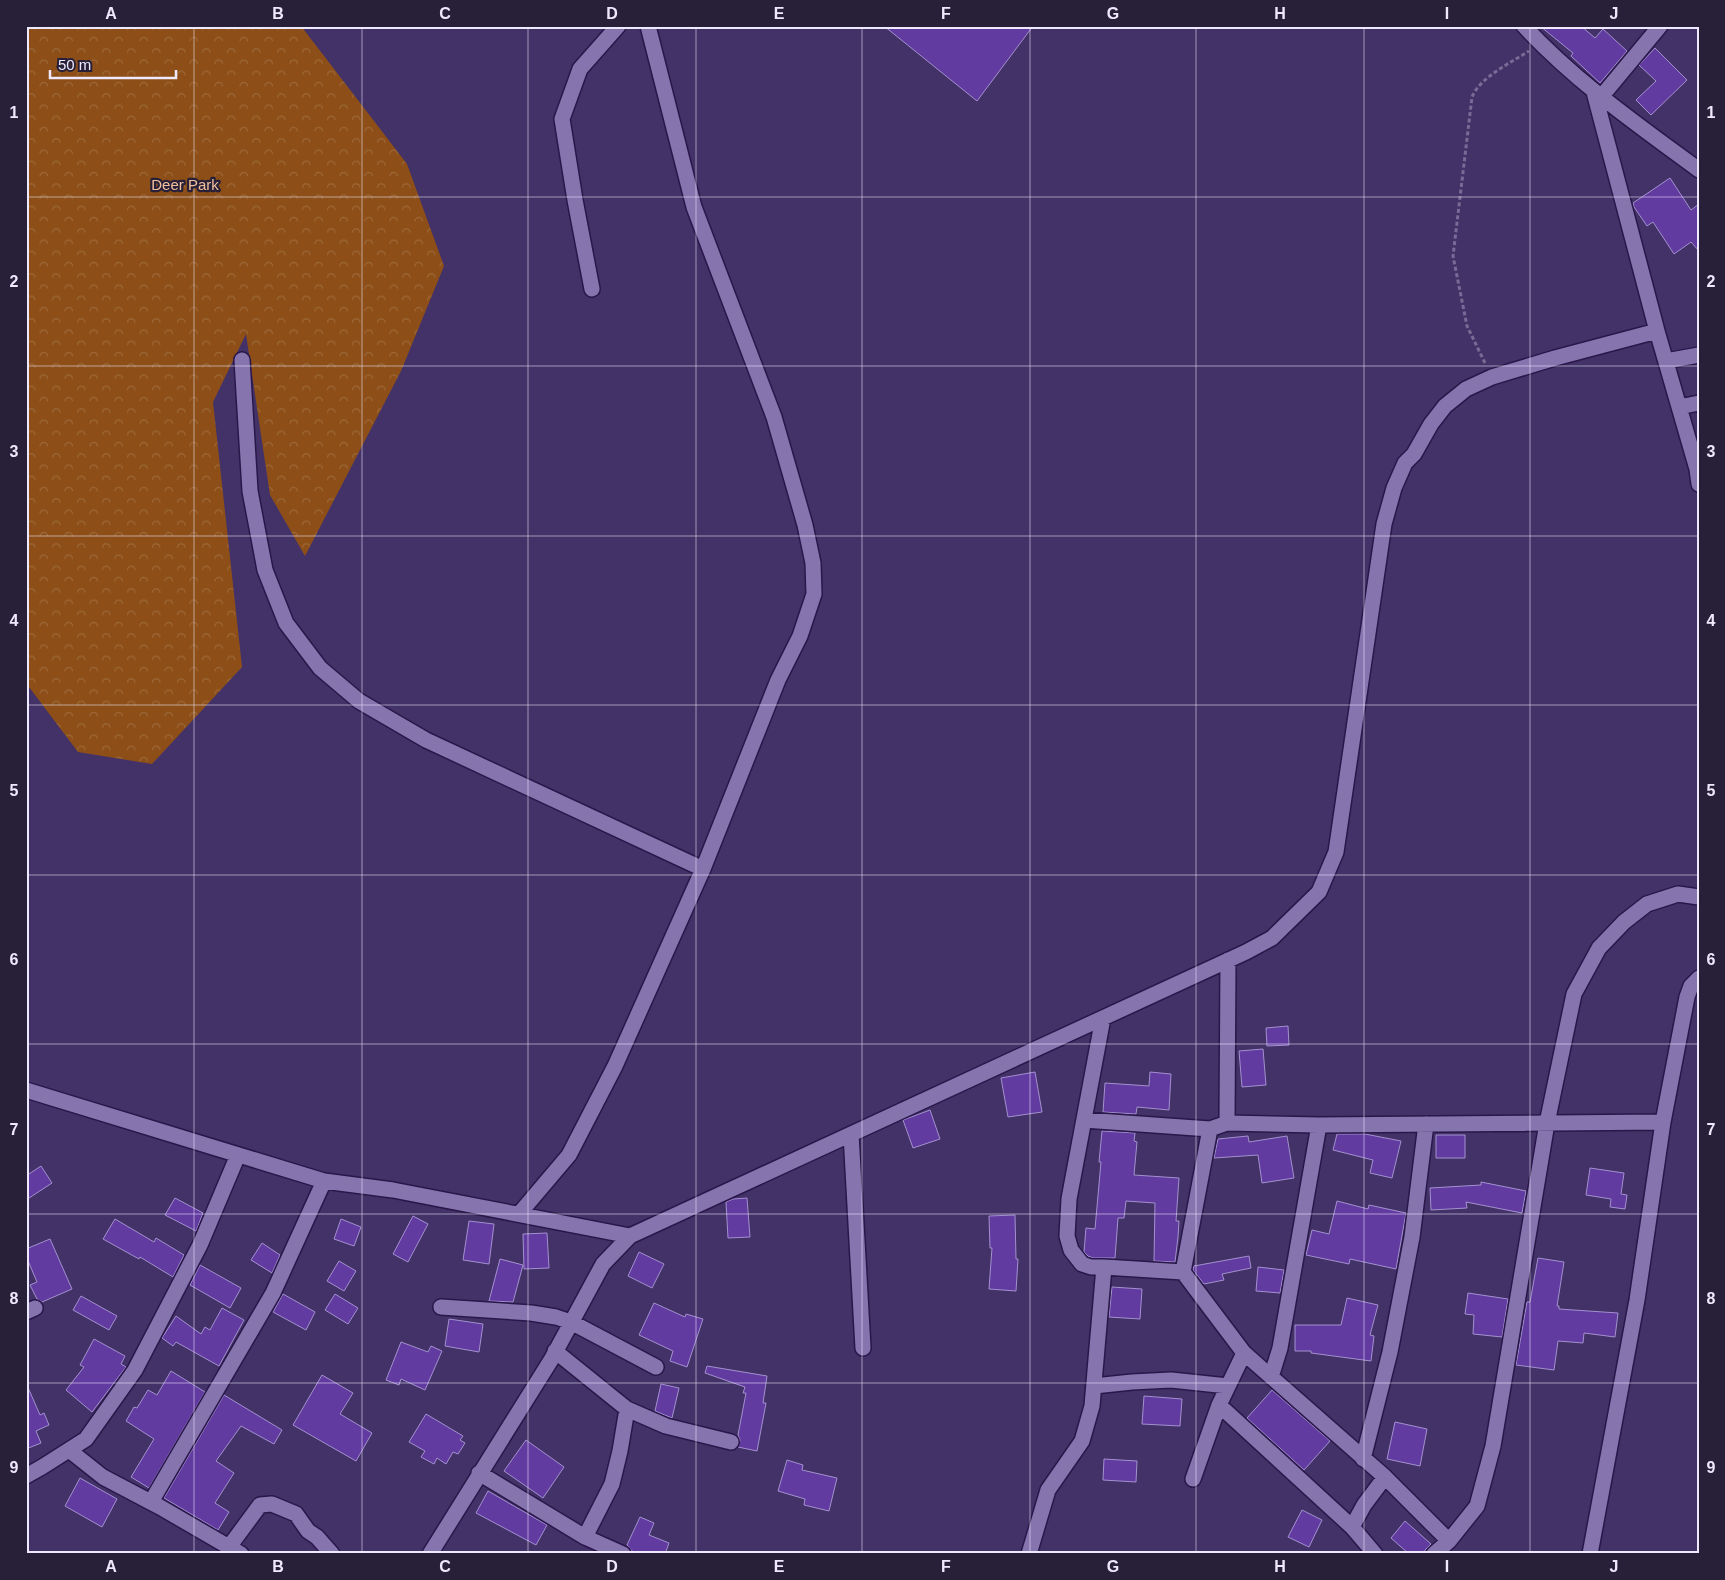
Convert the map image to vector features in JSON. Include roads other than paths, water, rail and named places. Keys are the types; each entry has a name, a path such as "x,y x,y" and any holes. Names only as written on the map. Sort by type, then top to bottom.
{"street":[{"path":"592,289 562,119 580,69 598,46 618,26"},
{"path":"519,1214 569,1155 616,1066 703,869 778,680 800,636 814,594 813,563 805,525 774,417 694,207 648,26"},
{"path":"1524,26 1541,44 1598,95 1699,170"},
{"path":"1598,95 1660,26"},
{"path":"1598,95 1657,331 1697,470 1699,484"},
{"path":"430,1554 555,1351 603,1264 630,1236 1228,960 1272,938 1319,892 1336,852 1384,524 1394,488 1405,463 1414,454 1431,424 1445,406 1466,390 1492,377 1657,331"},
{"path":"1666,360 1699,355"},
{"path":"242,360 250,491 265,570 286,623 320,668 359,701 426,740 703,869"},
{"path":"1679,407 1699,403"},
{"path":"1210,1129 1183,1272 1244,1353 1384,1477 1444,1549 1477,1506 1493,1446 1547,1123 1574,994 1599,948 1624,922 1647,904 1678,894 1699,897"},
{"path":"1228,960 1228,1123"},
{"path":"1590,1554 1637,1300 1663,1122 1687,997 1691,986 1699,978"},
{"path":"1103,1018 1069,1199 1067,1236 1071,1250 1082,1264 1091,1267 1183,1272"},
{"path":"26,1090 324,1181 393,1190 630,1236"},
{"path":"1084,1120 1210,1129 1228,1123 1319,1125 1663,1122"},
{"path":"1363,1459 1390,1352 1410,1246 1426,1124"},
{"path":"1271,1377 1280,1348 1319,1125"},
{"path":"851,1134 863,1348"},
{"path":"26,1476 86,1439 135,1370 200,1245 238,1155"},
{"path":"151,1502 273,1293 324,1181"},
{"path":"1029,1554 1048,1490 1082,1441 1092,1406 1104,1267"},
{"path":"442,1307 556,1317 571,1322 656,1367"},
{"path":"555,1351 628,1409 666,1426 731,1442"},
{"path":"1193,1479 1219,1405 1244,1353"},
{"path":"1094,1386 1171,1380 1228,1386"},
{"path":"1219,1405 1352,1527 1376,1554"},
{"path":"585,1537 612,1484 628,1409"},
{"path":"69,1450 103,1477 235,1550 260,1505 272,1504 296,1514 308,1531 317,1536 332,1554"},
{"path":"479,1473 585,1537 623,1554"},
{"path":"1352,1527 1364,1505 1384,1477"}],"park label":[{"name":"Deer Park","path":"185,185"}]}
